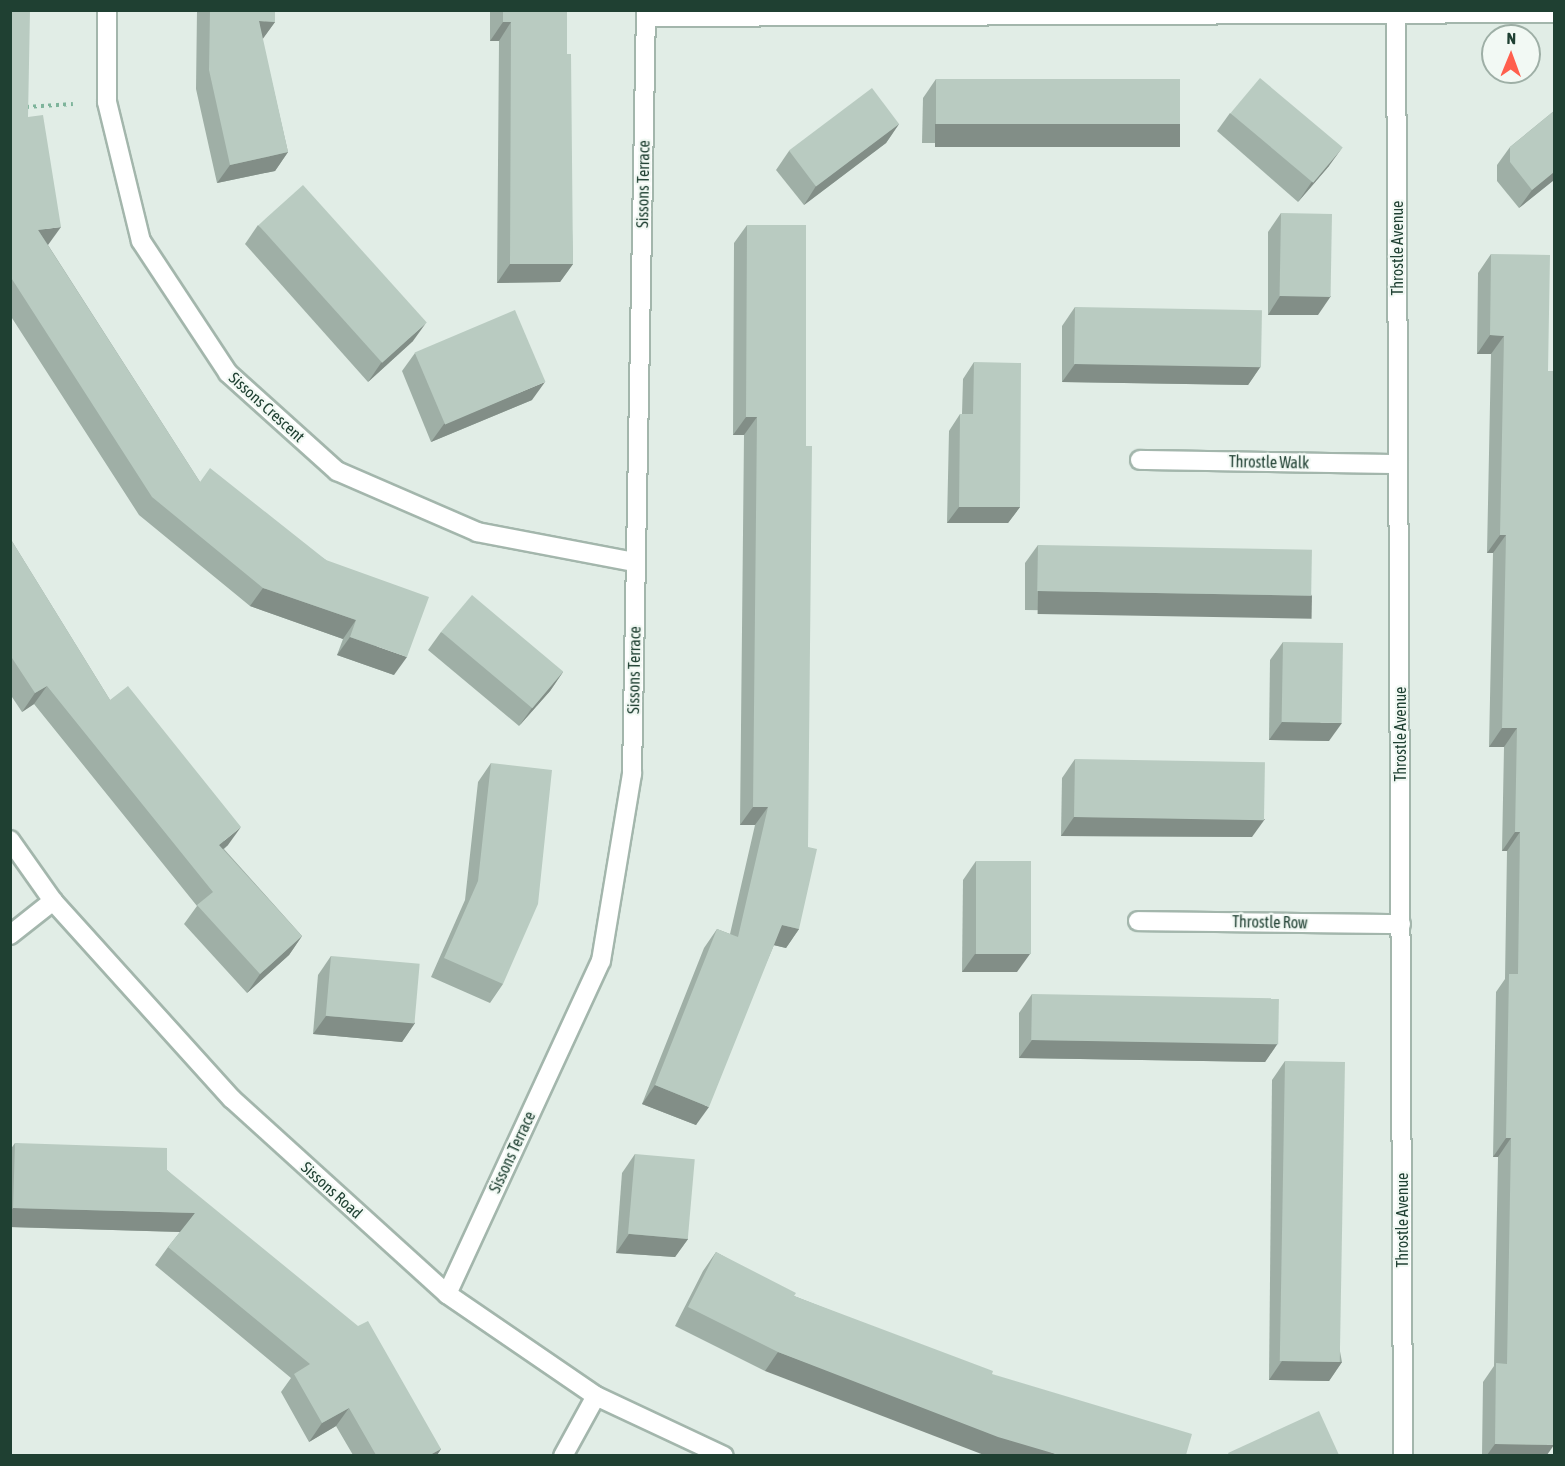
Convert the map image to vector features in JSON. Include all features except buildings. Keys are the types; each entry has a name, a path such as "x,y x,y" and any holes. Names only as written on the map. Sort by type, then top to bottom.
{"street":[{"name":"Sissons Crescent","path":"107,10 107,102 141,241 228,373 337,471 477,532 635,562"},
{"name":"Throstle Avenue","path":"1396,13 1403,1455"},
{"path":"646,14 1554,13"},
{"name":"Sissons Terrace","path":"447,1294 601,961 632,774 646,14"},
{"name":"Throstle Walk","path":"1140,459 1398,464"},
{"name":"Sissons Road","path":"10,840 53,901 232,1099 447,1294 596,1396 724,1455"},
{"path":"10,935 53,901"},
{"name":"Throstle Row","path":"1138,921 1401,924"},
{"path":"563,1455 596,1396"}],"path":[{"path":"21,107 107,102"}]}
